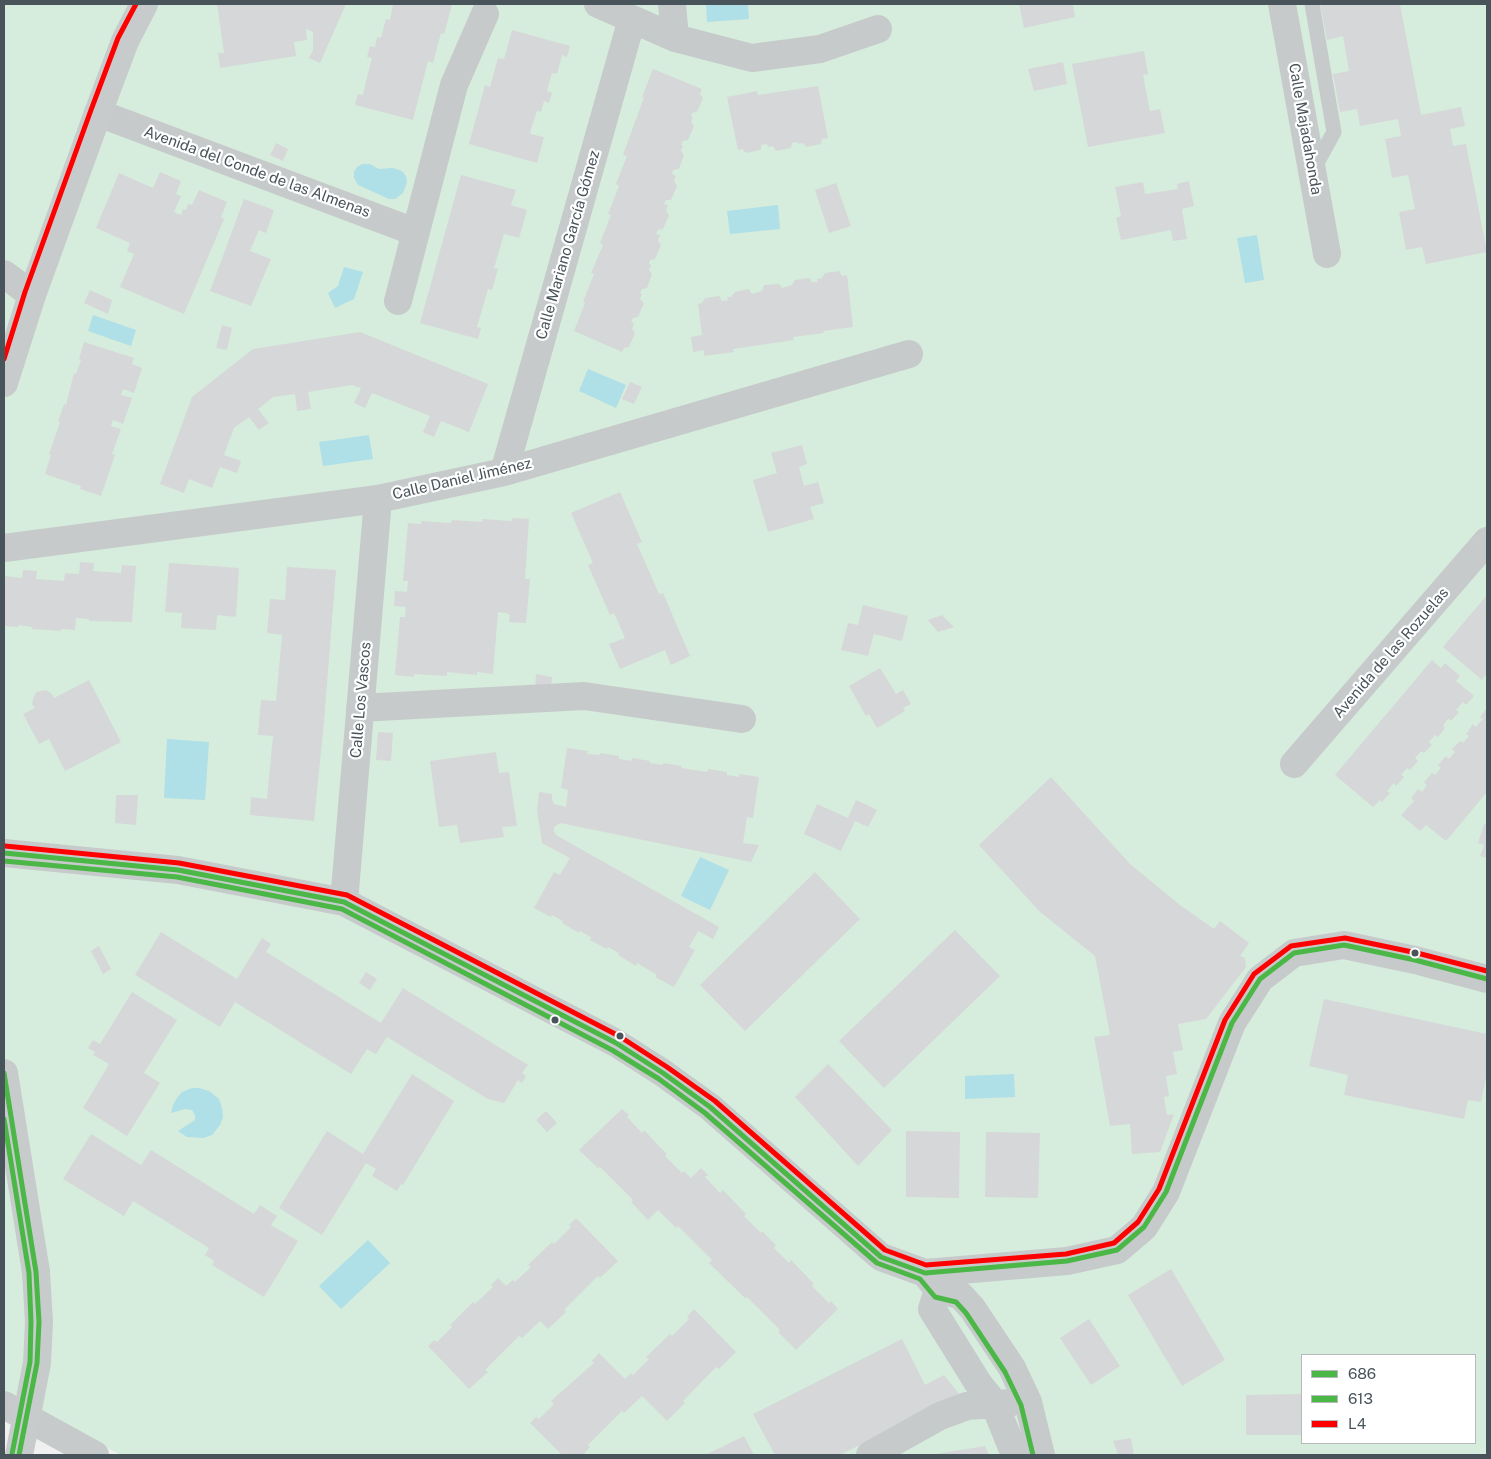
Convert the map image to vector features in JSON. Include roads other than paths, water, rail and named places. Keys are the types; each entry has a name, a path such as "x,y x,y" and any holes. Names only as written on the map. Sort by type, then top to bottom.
{"main road":[{"path":"4,383 32,295 98,113 125,41 144,4"},
{"path":"4,1073 36,1272 39,1322 37,1363 19,1455"}],"street":[{"path":"598,4 675,38 752,58 820,49 878,29"},
{"path":"672,4 675,38"},
{"name":"Calle Majadahonda","path":"1282,4 1327,254"},
{"path":"398,301 454,84 485,14"},
{"name":"Calle Mariano García Gómez","path":"504,472 632,19"},
{"name":"Avenida del Conde de las Almenas","path":"98,113 415,232"},
{"path":"4,274 32,295"},
{"name":"Calle Daniel Jiménez","path":"4,548 378,499 504,472 909,354"},
{"name":"Calle Los Vascos","path":"344,902 378,499"},
{"name":"Avenida de las Rozuelas","path":"1294,764 1487,541"},
{"path":"360,708 584,696 742,719"},
{"path":"4,854 178,870 344,902 616,1042 710,1107 881,1257 960,1295 972,1308 1012,1368 1028,1402 1041,1455"},
{"path":"931,1282 1067,1261 1117,1250 1144,1227 1166,1192 1232,1022 1260,979 1294,953 1344,945 1415,960 1487,979"},
{"path":"931,1282 932,1309 978,1383 994,1403 1016,1455"},
{"path":"885,1451 940,1416 967,1406 1028,1402"},
{"path":"4,1405 95,1455"}],"lane":[{"path":"1312,4 1334,132 1312,171"}],"water":[{"path":"706,4 748,4 749,19 707,22"},
{"path":"362,164 370,164 379,169 393,168 402,171 406,176 407,182 403,193 395,199 389,199 358,185 354,178 354,172"},
{"path":"778,205 780,229 730,234 727,211"},
{"path":"1257,235 1264,280 1245,283 1237,238"},
{"path":"344,267 363,272 354,299 335,308 328,293 338,286"},
{"path":"93,315 136,330 131,346 88,331"},
{"path":"588,369 626,385 616,408 579,391"},
{"path":"369,435 373,459 323,466 319,442"},
{"path":"167,739 209,742 205,800 164,798"},
{"path":"700,857 729,870 710,910 681,896"},
{"path":"1014,1074 1015,1097 965,1099 965,1076"},
{"path":"192,1088 209,1091 219,1099 222,1108 223,1117 220,1125 212,1135 203,1138 187,1137 178,1131 195,1120 192,1110 185,1109 171,1113 173,1105 182,1092"},
{"path":"368,1240 390,1263 341,1309 319,1286"}]}
